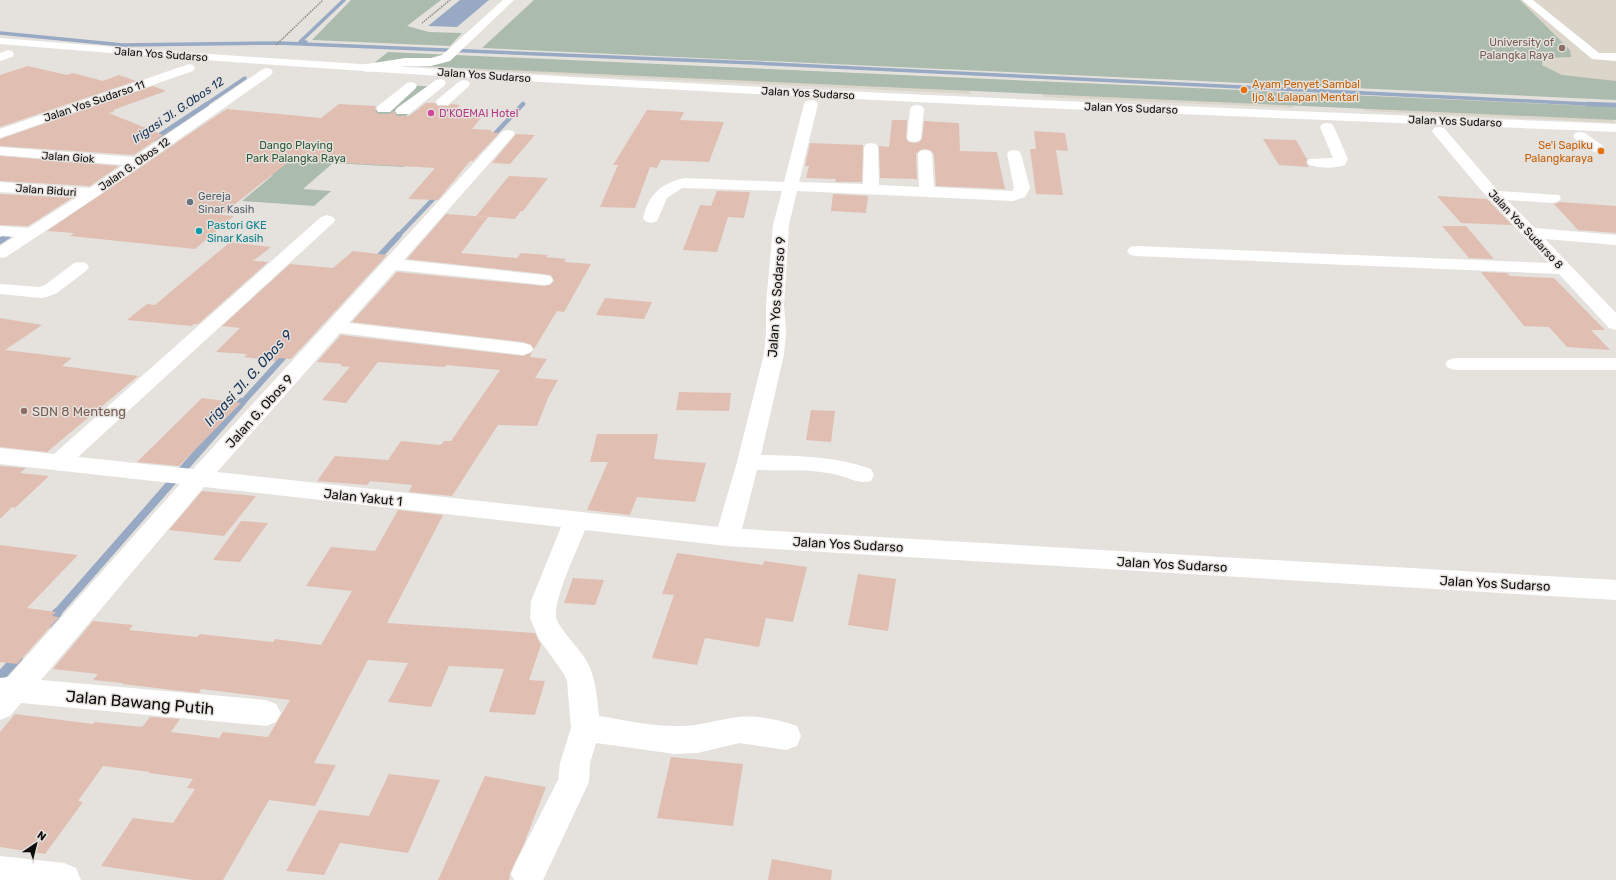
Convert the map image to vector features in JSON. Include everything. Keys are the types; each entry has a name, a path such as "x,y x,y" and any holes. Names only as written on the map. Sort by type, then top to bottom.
{"street":[{"path":"367,68 404,62 431,62 446,58 509,0"},
{"path":"454,73 457,68 454,62 520,0"},
{"path":"1527,0 1596,56 1614,62"},
{"name":"Jalan Yos Sudarso","path":"0,41 124,52 367,68 1109,112 1327,127 1616,138"},
{"path":"107,61 124,52"},
{"name":"Jalan Yos Sudarso","path":"3,55 648,96 1039,115 1109,112 1616,128"},
{"name":"Jalan Yos Sudarso 11","path":"0,134 189,68"},
{"name":"Jalan G. Obos 12","path":"0,253 93,193 267,72"},
{"path":"385,109 382,109 417,81"},
{"path":"402,110 404,111 440,82"},
{"path":"443,102 464,84"},
{"name":"Jalan Yos Sodarso 9","path":"727,537 748,462 774,354 776,332 775,305 781,225 810,104"},
{"path":"914,138 917,109"},
{"path":"1314,162 1340,162 1341,159 1327,127"},
{"name":"Jalan Yos Sudarso 8","path":"1439,131 1494,195 1562,269 1616,324"},
{"name":"Jalan G. Obos 9","path":"5,695 508,134"},
{"path":"1580,136 1598,149"},
{"path":"871,147 871,189"},
{"name":"Jalan Giok","path":"0,151 136,162"},
{"path":"925,154 927,192"},
{"path":"651,218 653,206 662,193 679,184 871,189 1013,196 1020,194 1022,188 1014,154"},
{"name":"Jalan Biduri","path":"0,187 93,193"},
{"path":"1494,195 1553,198"},
{"path":"58,462 328,220"},
{"path":"0,230 31,233"},
{"path":"1529,233 1616,240"},
{"path":"1136,251 1562,269"},
{"path":"1492,252 1550,255"},
{"path":"390,264 544,280"},
{"path":"0,289 41,293 51,289 80,267"},
{"path":"335,327 522,349"},
{"path":"1455,364 1616,364"},
{"name":"Jalan Yakut 1","path":"0,456 727,537"},
{"path":"748,462 834,466 849,469 862,475"},
{"path":"528,874 573,782 575,763 586,728 581,681 576,668 549,631 543,618 544,601 576,521"},
{"name":"Jalan Yos Sudarso","path":"727,537 1616,590"},
{"name":"Jalan Bawang Putih","path":"5,695 266,713"},
{"path":"586,728 674,740 696,739 740,730 786,736"},
{"path":"0,874 64,880"}],"path":[{"path":"279,43 323,0"},
{"path":"422,23 450,0"}],"shaded area":[{"name":"University of Palangka Raya","path":"1274,0 1616,0 1616,93"},
{"path":"481,57 971,78 970,94 466,70"},
{"path":"1041,81 1284,92 1294,108 1043,97"},
{"path":"1352,95 1596,106 1616,123 1365,111"}],"green space":[{"path":"351,0 441,0 407,26 429,32 462,33 450,46 312,40"},
{"path":"534,0 1520,0 1570,50 1571,57 1544,58 1542,65 1562,75 1616,81 1616,100 482,48"},
{"path":"388,52 1616,107 1616,120 373,64"},
{"name":"Dango Playing Park Palangka Raya","path":"405,85 440,87 400,121 447,124 404,167 333,163 303,189 331,191 314,206 242,201 273,175 246,173 355,123 373,112"}],"water":[{"path":"460,0 489,0 457,27 428,26"}],"building":[{"path":"28,66 67,75 73,73 103,81 119,75 136,81 0,127 0,75"},
{"path":"153,86 166,91 113,110 115,111 109,113 163,135 134,155 0,146 0,139"},
{"path":"426,103 435,103 438,106 448,106 451,104 460,105 452,112 485,113 472,129 492,130 491,132 499,133 473,161 470,161 438,200 408,199 435,168 291,160 221,215 234,216 195,249 70,236 74,233 47,231 227,109 321,118 339,104 376,106 375,110 378,114 390,114 394,111 397,116 409,116"},
{"path":"647,110 684,112 680,120 724,122 709,162 661,160 657,168 650,167 635,208 600,207 618,165 613,165"},
{"path":"892,120 907,120 906,139 909,142 914,143 919,142 922,139 924,121 959,123 960,151 997,152 1005,189 936,186 934,154 930,150 925,149 920,150 916,154 917,179 880,178 879,146 889,147"},
{"path":"1034,131 1065,133 1068,151 1056,150 1063,195 1036,194 1030,149 1036,149"},
{"path":"516,134 535,135 510,164 492,163"},
{"path":"1263,139 1296,140 1307,159 1306,163 1309,167 1279,165"},
{"path":"810,143 863,145 862,182 835,182 836,179 806,178 809,166 805,166"},
{"path":"0,156 119,166 90,186 0,181"},
{"path":"509,176 548,178 523,211 521,211 515,219 476,216"},
{"path":"717,191 750,192 744,218 728,217 717,252 683,250 700,205 711,206"},
{"path":"0,194 72,198 28,226 0,225"},
{"path":"833,194 868,196 866,213 831,211"},
{"path":"1437,196 1487,199 1512,225 1461,223"},
{"path":"1560,202 1616,206 1616,233 1578,230 1554,204"},
{"path":"446,214 488,217 461,253 517,258 521,253 548,255 546,257 566,259 564,262 591,264 564,312 557,311 534,349 530,344 523,342 352,322 397,272 544,286 550,285 554,281 551,275 407,259"},
{"path":"1442,226 1466,226 1494,259 1469,258"},
{"path":"230,242 271,247 253,261 268,262 198,324 194,324 192,326 127,320 147,304 155,305"},
{"path":"353,251 387,255 291,359 279,358 276,361 244,357 247,354 216,352 240,328 222,326 290,264 333,268"},
{"path":"1481,272 1507,273 1510,276 1554,278 1605,330 1591,330 1610,350 1567,347 1549,327 1524,326"},
{"path":"605,298 652,302 644,319 596,315"},
{"path":"0,318 42,325 5,350 72,358 62,366 138,376 47,452 0,447"},
{"path":"341,335 523,356 532,352 530,357 547,359 535,378 558,380 548,398 537,426 498,425 452,496 409,492 412,485 370,481 367,485 317,481 335,456 388,460 401,441 441,445 444,441 451,441 500,370 446,365 445,367 378,362 346,403 322,400 350,367 340,366 342,364 317,362"},
{"path":"679,392 731,393 729,411 676,410"},
{"path":"202,398 241,403 179,466 137,462"},
{"path":"811,410 835,411 831,442 806,440"},
{"path":"597,434 658,434 654,459 706,463 695,502 637,497 630,515 587,510 608,462 590,462"},
{"path":"0,466 26,468 20,473 49,476 15,508 12,507 0,519"},
{"path":"202,491 256,496 224,536 169,530"},
{"path":"398,510 443,515 387,623 535,633 541,645 529,680 545,681 535,715 489,712 504,669 449,666 431,707 388,702 408,663 368,660 314,763 336,765 315,806 269,800 223,880 194,880 101,866 133,818 173,823 195,789 187,788 193,779 149,773 150,772 103,766 78,801 83,802 45,854 0,847 0,732 15,714 93,724 95,722 142,727 150,717 180,719 171,732 219,738 223,732 268,737 290,700 201,689 199,693 122,684 123,683 93,680 98,674 53,669 93,621 133,625 129,630 197,637 200,634 273,642 275,639 321,645 352,591 306,586 331,547 375,551"},
{"path":"241,521 268,523 240,562 213,560"},
{"path":"0,545 78,555 27,608 56,612 52,616 59,617 17,664 0,662"},
{"path":"677,553 763,565 764,561 807,567 793,622 766,618 759,647 705,638 697,665 652,658 674,595 662,594"},
{"path":"858,574 896,579 888,631 848,625"},
{"path":"573,578 604,580 595,605 564,603"},
{"path":"671,757 743,764 733,826 657,818"},
{"path":"389,774 440,780 408,853 340,843 324,875 286,871 319,810 369,816"},
{"path":"485,776 546,787 523,846 510,873 509,880 438,880"},
{"path":"772,859 832,870 831,880 768,880"}],"waterway":[{"path":"306,42 300,42 344,0"},
{"path":"0,33 123,45 279,43 754,63 1589,104"},
{"name":"Irigasi Jl. G.Obos 12","path":"205,105 245,78"},
{"name":"Irigasi Jl. G.Obos 12","path":"154,139 207,104"},
{"name":"Irigasi Jl. G. Obos 9","path":"490,139 523,104"},
{"path":"1589,104 1616,105"},
{"path":"1589,104 1608,105"},
{"name":"Irigasi Jl. G. Obos 9","path":"398,236 439,193"},
{"name":"Irigasi Jl. G.Obos 12","path":"7,236 12,233"},
{"name":"Irigasi Jl. G.Obos 12","path":"0,241 9,235"},
{"name":"Irigasi Jl. G. Obos 9","path":"375,261 399,235"},
{"name":"Irigasi Jl. G. Obos 9","path":"242,403 289,351"},
{"name":"Irigasi Jl. G. Obos 9","path":"56,614 242,402"},
{"name":"Irigasi Jl. G. Obos 9","path":"48,623 57,613"},
{"name":"Irigasi Jl. G. Obos 9","path":"0,677 18,657"}],"place":[{"name":"University of Palangka Raya","path":"1562,48"},
{"name":"Ayam Penyet Sambal Ijo & Lalapan Mentari","path":"1244,90"},
{"name":"D'KOEMAI Hotel","path":"431,113"},
{"name":"Se'i Sapiku Palangkaraya","path":"1601,151"},
{"name":"Gereja Sinar Kasih","path":"190,202"},
{"name":"Pastori GKE Sinar Kasih","path":"199,231"},
{"name":"SDN 8 Menteng","path":"24,411"}]}
